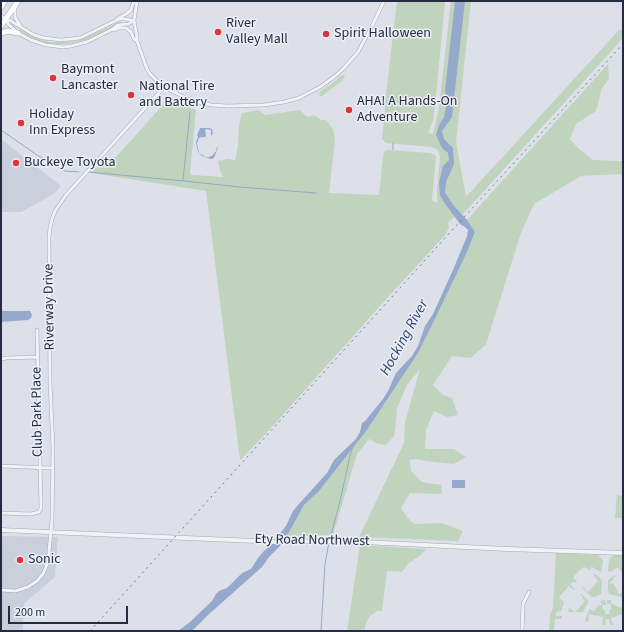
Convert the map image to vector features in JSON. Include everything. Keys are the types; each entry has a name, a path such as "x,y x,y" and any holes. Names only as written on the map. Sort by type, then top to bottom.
{"main road":[{"path":"1,7 5,1"},
{"path":"1,26 3,18 17,3"},
{"path":"1,33 8,31 18,33"}],"street":[{"path":"3,18 39,36 55,40 65,40 80,38 115,21 131,10 134,1"},
{"path":"137,1 134,21 137,41 147,69 153,77 178,95 193,101 223,106 243,106 287,102 315,90 330,80 351,60 365,39 384,1"},
{"path":"17,3 15,17 21,27"},
{"path":"3,18 18,33 31,40 46,46 63,47 87,42 118,25 128,24 134,21"},
{"path":"115,21 122,19 134,21"},
{"path":"111,30 126,28 131,32 134,39 137,41"},
{"name":"Riverway Drive","path":"1,590 15,590 28,587 37,581 43,574 48,562 51,532 52,468 49,238 55,211 63,198 164,86"},
{"name":"Club Park Place","path":"37,330 40,467"},
{"path":"1,359 37,357"},
{"name":"Club Park Place","path":"1,466 52,468"},
{"path":"1,513 31,514 39,512 41,508 40,467"},
{"name":"Ety Road Northwest","path":"1,530 279,542 363,542 623,553"},
{"path":"522,631 523,604 529,592"}],"shaded area":[{"name":"Buckeye Toyota","path":"1,139 61,186 54,194 21,212 1,212"},
{"path":"1,536 58,537 55,577 24,604 23,631 1,631"}],"green space":[{"path":"397,1 445,1 433,121 429,131 429,133 433,134 439,108 451,1 471,1 456,142 466,197 619,30 623,29 623,38 464,213 453,218 448,223 449,227 446,234 262,438 240,460 206,191 91,173 98,167 106,168 163,105 169,106 178,103 196,110 190,173 192,175 223,177 218,161 227,159 235,160 238,146 239,124 242,113 259,110 265,115 300,110 307,117 314,115 321,120 326,120 333,129 335,140 329,193 379,195 383,156 386,150 431,153 436,156 432,200 437,203 440,158 438,150 431,147 386,143 382,139"},
{"path":"121,21 121,23 89,39 64,44 50,44 37,41 19,31 20,29 39,39 50,42 77,41"},
{"path":"608,64 609,79 602,88 596,111 576,124 570,139 578,148 593,160 623,161 623,174 581,176 534,204 521,233 486,344 471,358 452,356 433,385 443,395 452,398 458,415 447,417 434,411 426,430 425,449 454,449 466,457 454,464 417,459 410,460 411,471 422,482 441,485 442,494 410,493 401,508 414,524 442,523 463,531 458,541 359,537 404,443 405,422 420,369 407,385 397,408 394,436 386,445 378,444 369,439 357,454 333,535 287,536 304,505 319,491 367,430 418,353 475,233 467,220"},
{"path":"342,75 345,76 343,80 320,96 319,94 321,91"},
{"path":"617,495 623,496 623,518 615,518"},
{"path":"360,545 426,549 422,554 409,563 402,572 387,571 382,611 377,611 369,617 365,631 347,631"},
{"path":"556,553 598,555 603,562 601,572 592,567 589,570 583,567 573,577 577,582 570,584 575,590 569,586 559,597 564,602 561,611 556,612 556,616 562,616 562,618 555,619 554,631 549,631 550,614 553,608"},
{"path":"614,555 623,555 622,572 618,567 610,572 608,571 609,560"},
{"path":"593,574 597,575 602,581 601,594 595,597 592,597 582,588 588,592 598,581"},
{"path":"615,575 617,576 610,582 611,584 613,583 619,594 623,591 623,595 621,597 609,594 608,591 608,580"},
{"path":"581,594 587,599 588,603 583,612 575,612 585,601"},
{"path":"605,600 606,605 602,605 603,610 605,610 605,614 610,614 609,610 611,609 611,604 607,604 607,600 611,600 611,603 620,608 623,606 623,614 611,618 613,625 610,625 609,619 606,619 605,625 602,625 603,617 589,614 588,622 585,621 589,610 594,611 602,604 600,601"},
{"path":"569,607 575,612 568,612"}],"water":[{"path":"455,1 465,1 452,117 442,131 444,139 453,148 454,164 446,182 445,193 475,232 468,250 418,353 367,430 319,491 304,505 287,536 279,547 262,567 192,631 178,631 212,601 219,591 227,588 242,573 251,569 258,558 286,526 293,511 327,473 334,460 356,439 360,432 362,423 383,399 396,373 412,356 418,346 425,326 433,314 453,270 468,230 460,224 440,195 439,183 443,166 449,160 448,153 442,148 436,135 439,125 444,117 447,102 445,91"},
{"path":"200,128 212,129 213,133 211,136 211,130 206,129 206,136 199,138 197,143 199,153 196,142"},
{"path":"218,147 214,158 211,159 202,156 199,153 209,157 213,155"},
{"path":"1,311 30,311 32,315 28,320 1,322"},
{"path":"452,480 465,480 465,488 452,488"}],"waterway":[{"path":"183,180 190,112"},
{"path":"1,130 37,155 65,171 79,172"},
{"path":"393,143 393,150"},
{"path":"88,172 316,193"},
{"path":"330,539 353,447"},
{"path":"321,631 325,564 329,542"}],"railway":[{"path":"90,631 455,227 623,44"}],"place":[{"name":"River Valley Mall","path":"218,32"},
{"name":"Spirit Halloween","path":"326,34"},
{"name":"Baymont Lancaster","path":"53,78"},
{"name":"National Tire and Battery","path":"131,95"},
{"name":"AHA! A Hands-On Adventure","path":"349,110"},
{"name":"Holiday Inn Express","path":"21,123"},
{"name":"Buckeye Toyota","path":"16,163"},
{"name":"Sonic","path":"20,560"}],"water label":[{"name":"Hocking River","path":"405,338"}]}
